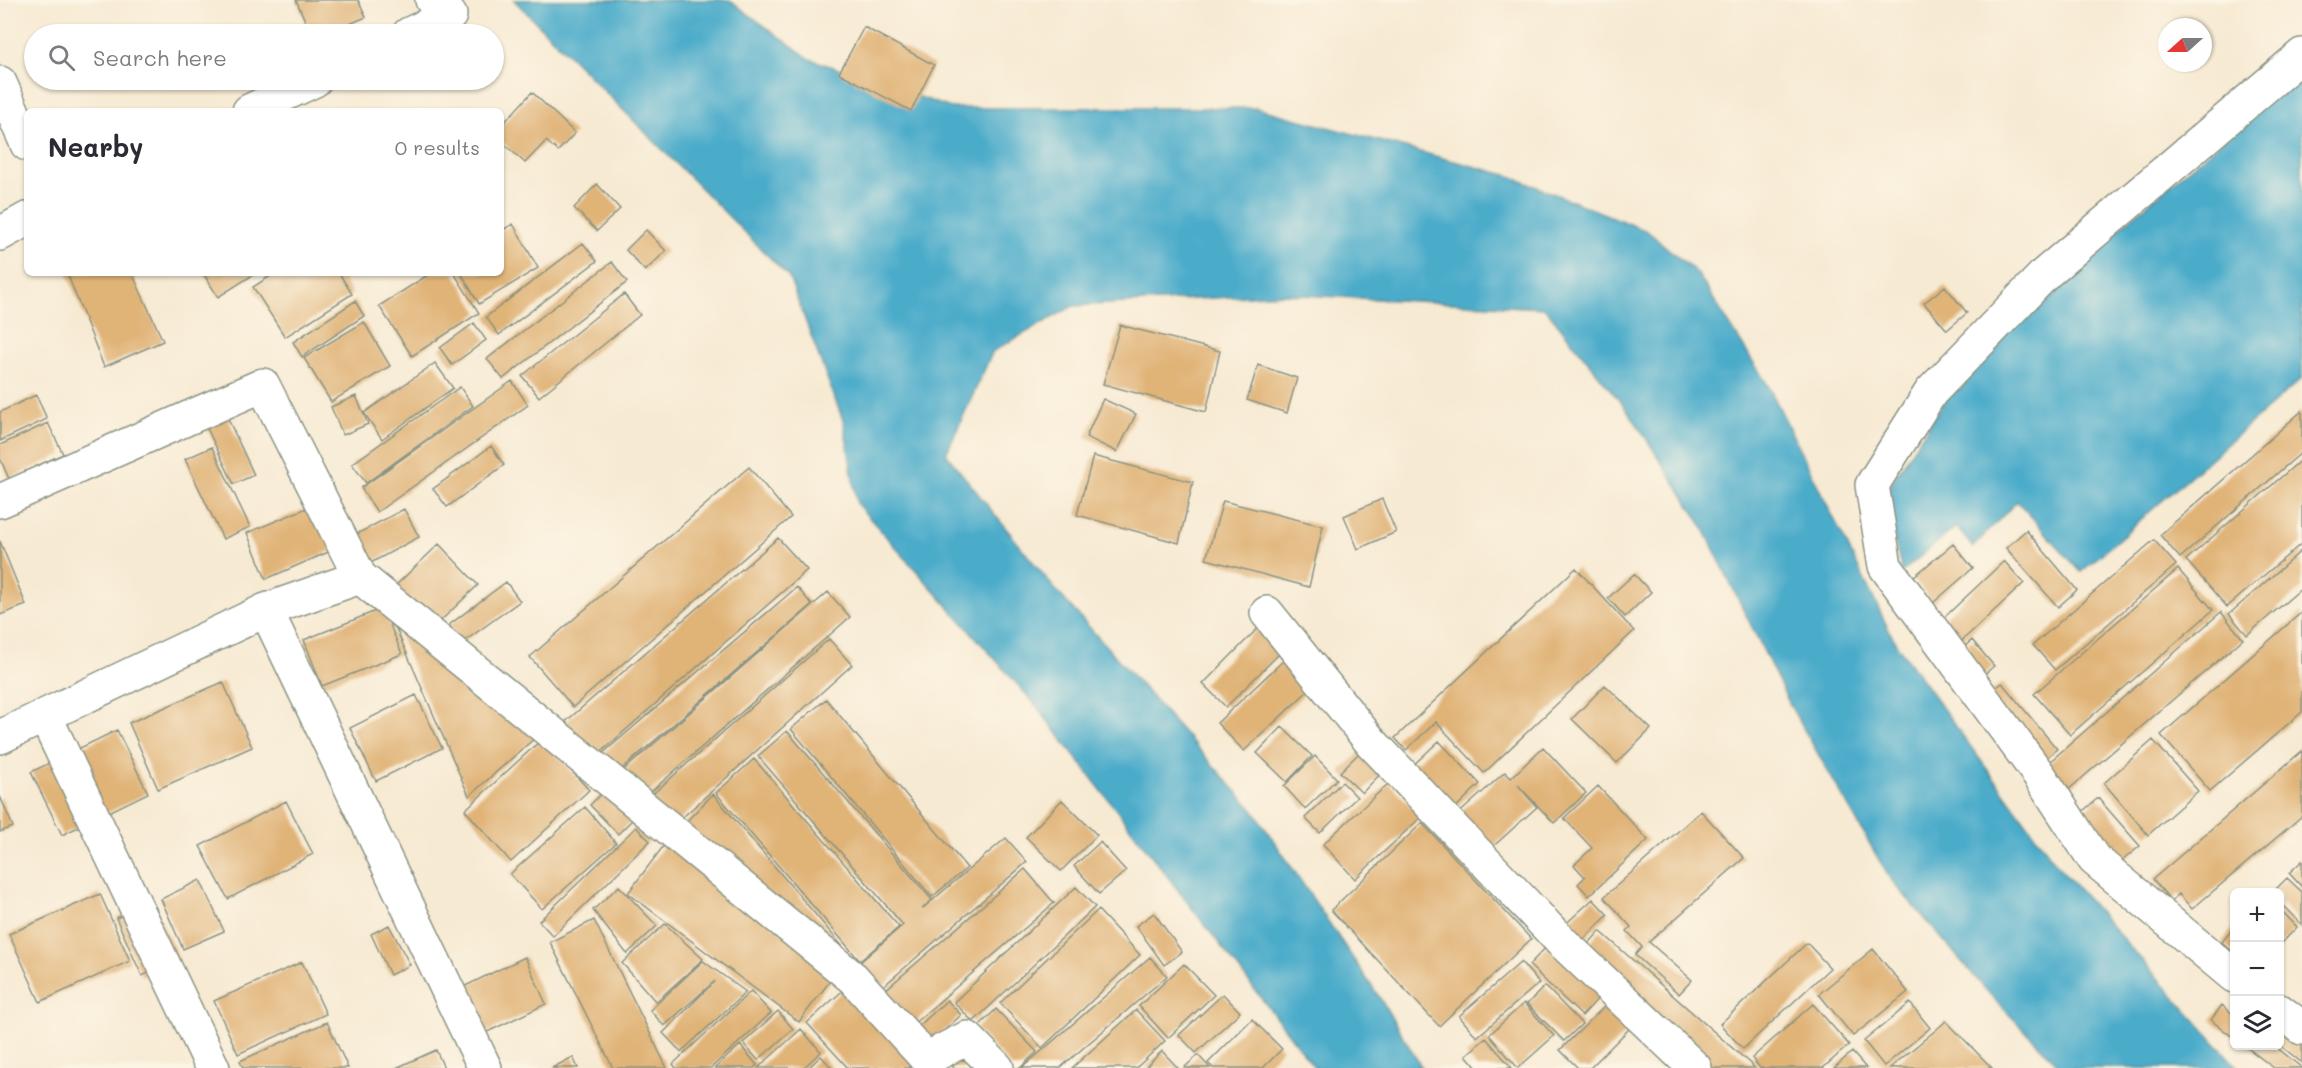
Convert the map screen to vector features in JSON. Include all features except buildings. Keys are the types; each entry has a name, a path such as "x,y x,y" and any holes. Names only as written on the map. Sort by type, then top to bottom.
{"street":[{"path":"431,24 450,15 432,0"},
{"path":"2230,972 2094,859 2040,776 1885,566 1872,485 1931,392 2046,273 2302,55"},
{"path":"0,83 24,137"},
{"path":"255,108 294,90"},
{"path":"0,234 24,221"},
{"path":"0,501 262,385 360,577 853,978 923,1055 932,1056 967,1038 997,1068"},
{"path":"0,737 266,610 360,577"},
{"path":"266,610 485,1068"},
{"path":"1267,613 1371,742 1560,940 1695,1068"},
{"path":"45,716 213,1068"},
{"path":"2284,1014 2302,1028"}],"water":[{"path":"514,0 729,0 810,59 951,108 1256,108 1510,176 1647,231 1697,273 1769,387 1896,644 2056,864 2238,1068 2062,1068 1994,999 1889,877 1791,707 1702,525 1631,415 1545,308 1284,294 1073,306 993,351 946,454 1054,588 1253,810 1381,1000 1422,1068 1315,1068 1034,703 857,504 844,423 789,277"},
{"path":"2302,72 2302,378 2081,572 2017,501 1973,547 1956,527 1902,572 1884,494 1945,400 2037,299"}]}
